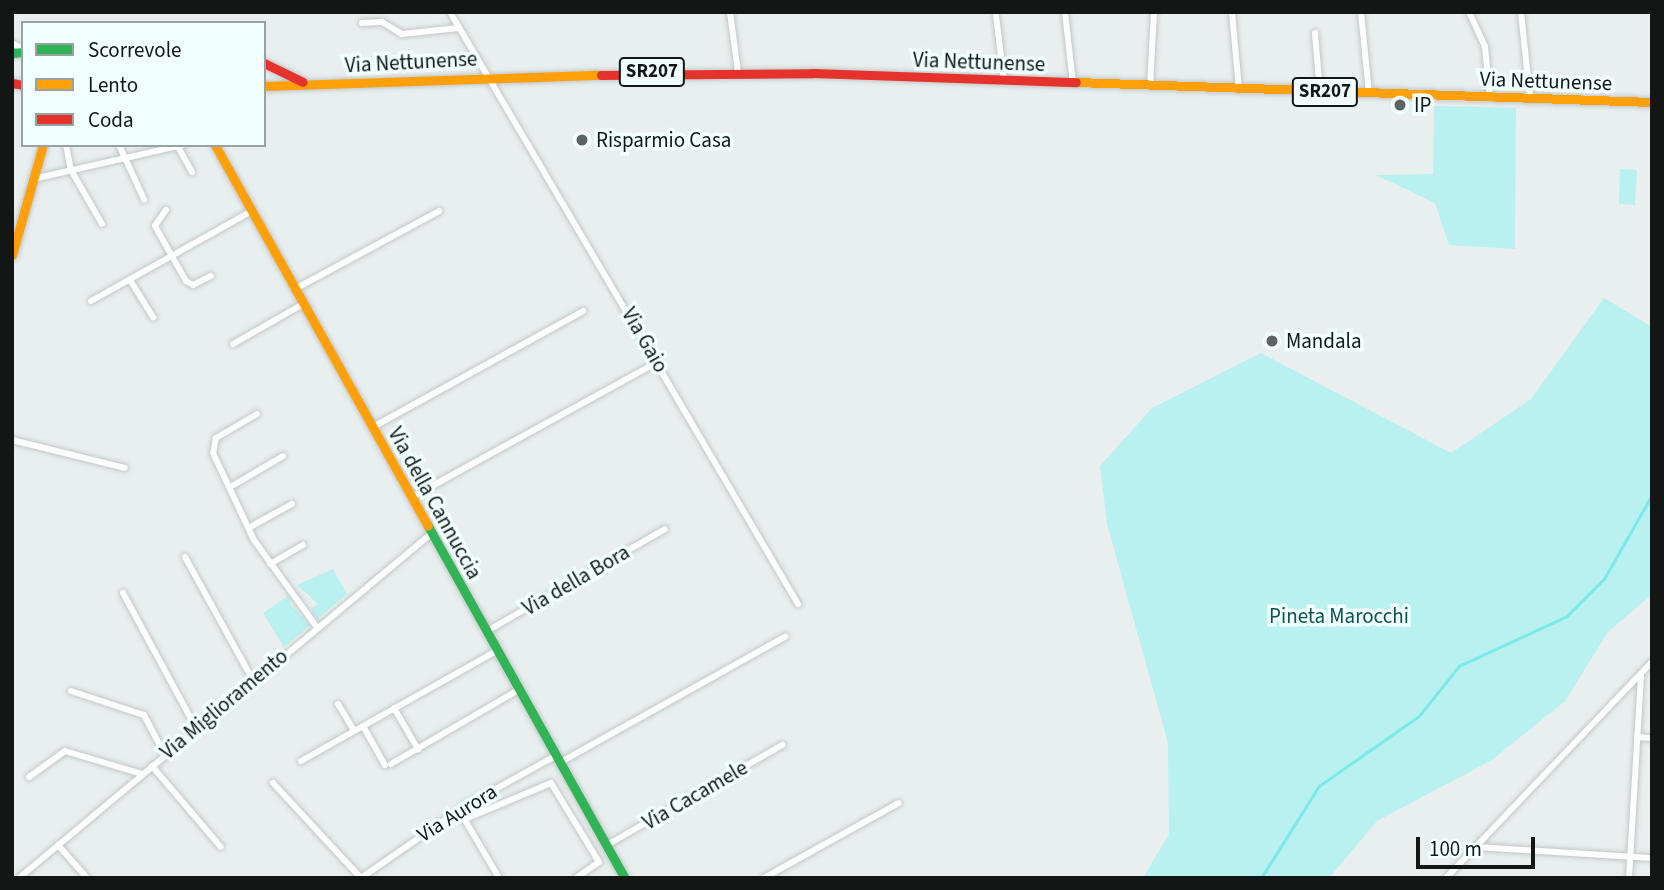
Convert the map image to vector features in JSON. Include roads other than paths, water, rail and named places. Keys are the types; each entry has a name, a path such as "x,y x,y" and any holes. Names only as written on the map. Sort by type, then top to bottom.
{"main road":[{"name":"Via Nettunense","path":"266,64 306,83"},
{"name":"Via Nettunense","path":"266,86 492,76 738,73 1652,102"},
{"path":"12,255 42,147"},
{"name":"Via della Cannuccia","path":"216,147 625,878"}],"street":[{"name":"Via Gaio","path":"450,12 492,76 798,604"},
{"path":"730,12 738,73"},
{"path":"1065,12 1073,83"},
{"path":"1150,86 1154,12"},
{"path":"1231,12 1239,89"},
{"path":"1361,12 1369,93"},
{"path":"1469,12 1486,48 1490,97"},
{"path":"1521,12 1530,98"},
{"path":"996,15 1004,81"},
{"path":"362,23 382,22 402,34 459,28"},
{"path":"1315,33 1320,92"},
{"path":"66,147 71,170 102,224"},
{"path":"119,147 122,159 144,199"},
{"path":"33,178 175,147"},
{"path":"179,147 191,172"},
{"path":"166,210 154,224 188,284 211,276"},
{"path":"91,302 252,211"},
{"path":"295,289 439,211"},
{"path":"130,279 153,317"},
{"path":"233,344 303,304"},
{"path":"373,427 583,311"},
{"path":"412,497 657,362"},
{"path":"257,414 214,442 250,527 270,564 316,626"},
{"path":"12,440 125,468"},
{"path":"232,486 283,456"},
{"path":"250,527 292,504"},
{"name":"Via della Bora","path":"487,631 666,530"},
{"name":"Via Miglioramento","path":"19,878 316,626 432,533"},
{"path":"270,564 303,545"},
{"path":"185,557 253,680"},
{"path":"123,593 196,728"},
{"name":"Via Aurora","path":"361,878 459,810 785,637"},
{"path":"301,761 498,650"},
{"path":"1447,878 1652,663"},
{"path":"1629,878 1641,675"},
{"path":"363,726 388,764 520,689"},
{"path":"71,691 144,715 164,755"},
{"path":"338,704 354,731"},
{"path":"394,708 418,749"},
{"path":"1637,737 1652,738"},
{"name":"Via Cacamele","path":"607,845 782,746"},
{"path":"29,777 65,751 142,774"},
{"path":"152,766 221,847"},
{"path":"273,783 361,878"},
{"path":"465,819 551,783 599,862 576,878"},
{"path":"764,878 899,803"},
{"path":"459,810 499,878"},
{"path":"58,845 87,878"},
{"path":"1476,847 1652,858"}],"waterway":[{"path":"1261,878 1319,786 1419,716 1459,666 1567,616 1604,579 1652,495"}],"place":[{"name":"IP","path":"1400,105"},
{"name":"Risparmio Casa","path":"582,140"},
{"name":"Mandala","path":"1272,341"}],"park label":[{"name":"Pineta Marocchi","path":"1339,616"}]}
